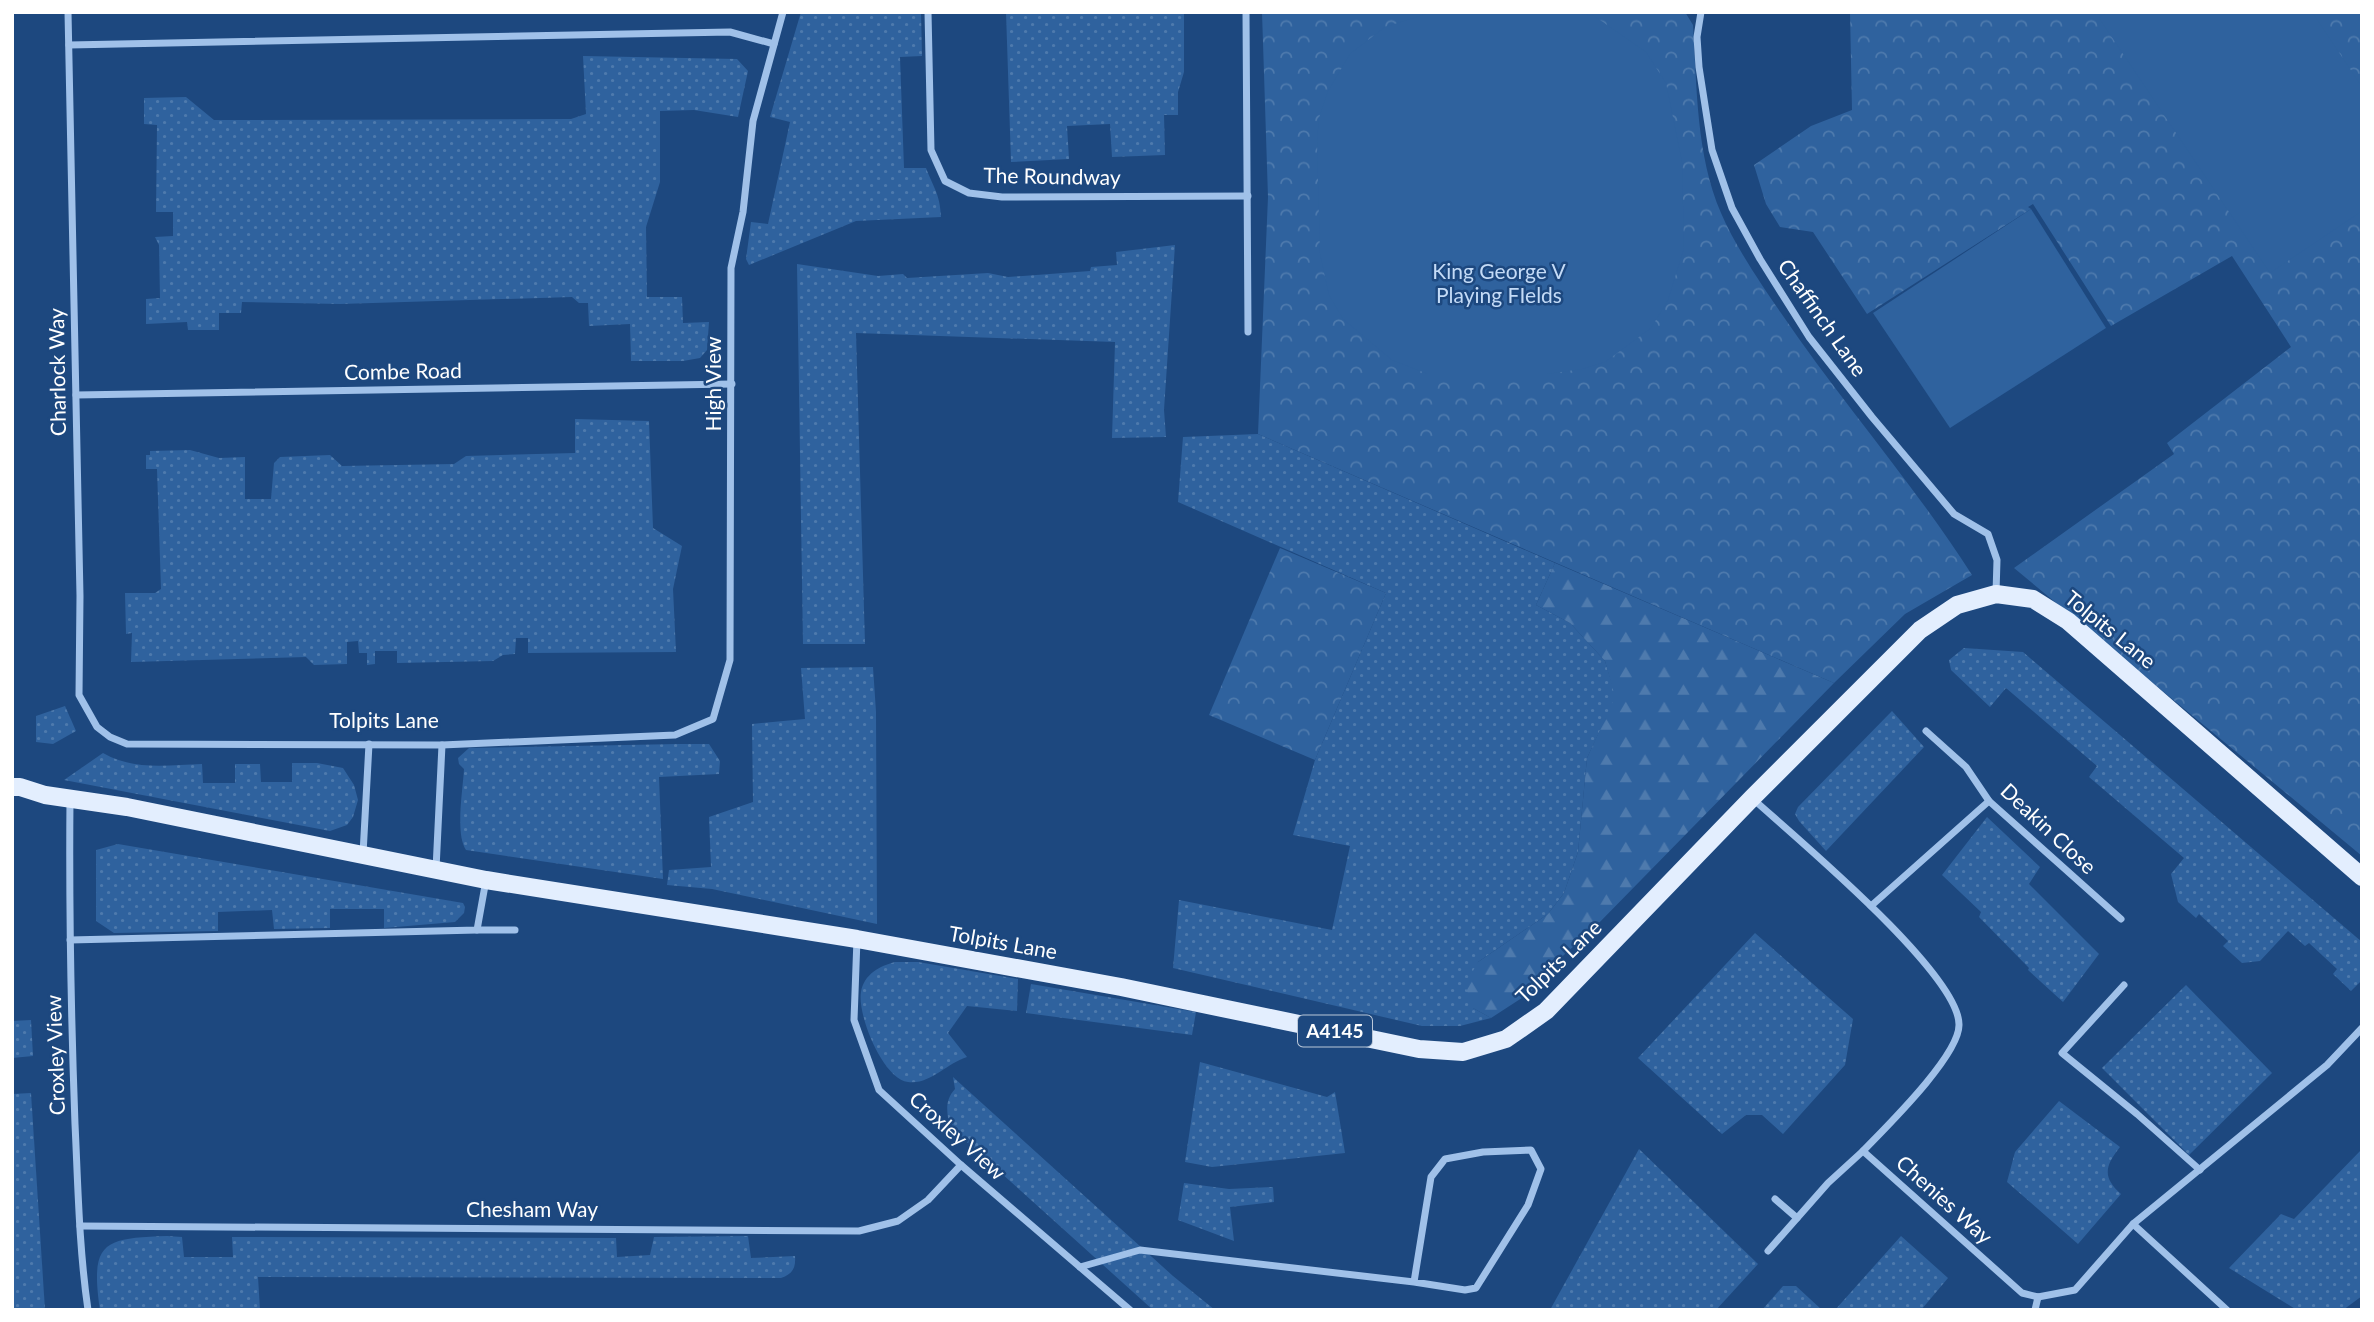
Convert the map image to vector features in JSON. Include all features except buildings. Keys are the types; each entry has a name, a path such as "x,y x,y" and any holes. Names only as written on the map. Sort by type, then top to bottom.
{"main road":[{"name":"Tolpits Lane","path":"12,787 127,807 486,880 857,939 1140,990 1419,1049 1464,1052 1506,1039 1546,1011 1752,798 1920,630 1957,605 1996,594 2033,599 2068,621 2362,877"}],"street":[{"name":"Charlock Way","path":"68,12 80,596 79,695 97,727"},
{"name":"High View","path":"676,735 713,719 730,660 732,268 743,212 753,121 783,12"},
{"name":"The Roundway","path":"928,12 931,150 945,181 969,192 1002,197 1248,196"},
{"path":"1246,12 1248,332"},
{"name":"Chaffinch Lane","path":"1700,14 1697,37 1699,67 1710,138 1732,208 1809,337 1954,514 1987,534 1997,560 1996,594"},
{"path":"69,45 730,32 774,44"},
{"name":"Combe Road","path":"76,395 732,384"},
{"name":"Tolpits Lane","path":"97,727 110,737 127,744 442,745 676,735"},
{"name":"Deakin Close","path":"1926,731 1966,767 1989,802 2121,919"},
{"path":"363,855 369,744"},
{"path":"436,869 442,745"},
{"path":"1752,798 1871,906 1931,970 1951,998 1959,1025 1952,1047 1902,1111 1828,1183 1769,1251"},
{"name":"Croxley View","path":"70,799 70,940 79,1226 88,1310"},
{"path":"1871,906 1989,802"},
{"path":"477,930 486,880"},
{"path":"70,940 515,930"},
{"name":"Croxley View","path":"857,939 854,1020 879,1090 961,1165 1130,1310"},
{"path":"2124,985 2062,1053 2200,1170"},
{"path":"2035,1310 2038,1297 2075,1290 2133,1224 2327,1065 2362,1028"},
{"path":"1080,1267 1140,1250 1465,1290 1476,1288 1528,1205 1541,1169 1531,1150 1483,1152 1445,1159 1432,1177 1415,1282"},
{"name":"Chenies Way","path":"1863,1151 2022,1293 2038,1297"},
{"name":"Chesham Way","path":"79,1226 859,1231 898,1221 928,1200 961,1165"},
{"path":"1775,1199 1797,1218"},
{"path":"2133,1224 2227,1310"}],"green space":[{"path":"801,12 921,12 922,56 900,57 904,168 926,168 938,197 941,217 856,221 749,265 746,259 751,222 768,224 790,122 770,117"},
{"path":"1006,12 1184,12 1184,72 1178,92 1178,115 1164,115 1165,155 1112,157 1110,124 1067,126 1069,159 1011,162"},
{"name":"King George V Playing FIelds","path":"1262,12 1685,12 1693,25 1702,144 1713,191 1727,226 1757,277 1804,346 1926,508 1972,575 1905,614 1834,683 1258,434 1268,197"},
{"path":"1440,12 1569,12 1594,16 1646,52 1666,83 1682,162 1684,248 1668,300 1651,328 1605,362 1582,369 1547,374 1428,374 1392,360 1343,319 1329,295 1320,254 1317,141 1319,118 1328,91 1350,54 1385,27"},
{"path":"1850,12 2362,12 2362,856 2014,568 2174,454 2167,443 2291,347 2232,256 2111,326 2033,204 2028,207 2031,209 1867,314 1813,232 1780,227 1766,204 1754,165 1811,126 1852,110"},
{"path":"2107,12 2312,12 2362,87 2362,211 2270,273 2099,18"},
{"path":"583,56 737,59 748,71 738,117 694,110 660,111 660,182 646,227 647,297 682,297 683,323 709,322 707,350 700,358 683,361 631,361 630,324 589,326 588,303 579,303 572,297 340,304 242,302 241,313 219,313 219,330 188,330 187,322 146,324 146,299 160,298 159,245 155,237 173,236 173,212 156,212 157,125 144,124 144,98 186,97 214,120 571,119 586,114"},
{"path":"2031,209 2106,328 1950,428 1873,313"},
{"path":"1175,245 1164,410 1166,437 1112,438 1115,342 856,333 865,644 803,644 797,264 878,276 903,274 907,278 988,273 1008,277 1090,271 1091,267 1117,265 1116,252"},
{"path":"575,419 649,421 653,528 682,546 673,589 676,652 528,653 528,638 516,638 515,654 503,655 493,661 397,663 397,651 375,651 375,664 367,665 367,653 359,653 358,641 347,642 347,664 314,665 306,657 131,662 132,633 126,634 125,593 155,593 161,589 157,469 146,469 146,455 150,455 150,451 190,450 219,458 245,457 245,499 271,499 274,463 280,457 330,455 342,466 454,464 466,456 575,453"},
{"path":"1258,434 1555,563 1536,605 1570,623 1605,661 1616,697 1587,758 1578,852 1564,893 1548,914 1478,962 1473,1008 1491,1018 1460,1026 1422,1026 1173,968 1179,900 1332,930 1350,846 1293,835 1315,760 1386,593 1178,502 1183,437"},
{"path":"1280,548 1386,593 1315,760 1209,715"},
{"path":"1555,563 1834,683 1593,929 1556,962 1531,992 1491,1018 1473,1008 1465,985 1478,962 1548,914 1564,893 1578,852 1587,758 1615,697 1605,661 1570,623 1536,605"},
{"path":"1964,648 2023,652 2362,942 2362,980 2351,991 2333,974 2337,969 2309,943 2305,946 2288,931 2260,961 2242,963 2223,946 2228,941 2199,914 2196,918 2178,902 2171,874 2184,858 2089,777 2097,766 2006,688 1990,707 1951,670 1949,660"},
{"path":"873,667 876,712 877,924 712,889 667,885 669,870 711,867 709,817 753,802 752,724 805,719 801,668"},
{"path":"65,706 76,731 53,744 36,742 36,716"},
{"path":"1892,711 1924,747 1826,851 1799,821 1795,814 1798,807"},
{"path":"709,744 720,761 719,774 659,777 663,879 466,850 463,843 460,823 464,769 458,758 469,748"},
{"path":"103,753 139,765 202,764 203,783 235,783 235,764 260,764 261,782 292,782 292,763 317,763 343,768 354,785 358,800 353,817 347,825 330,831 64,780"},
{"path":"1987,817 2040,867 2029,884 2099,954 2063,1002 2028,970 1979,917 1981,912 1942,875"},
{"path":"118,844 463,903 464,913 455,922 384,928 384,909 330,909 330,928 274,929 272,910 218,912 218,931 114,933 96,921 96,850"},
{"path":"1755,933 1853,1019 1845,1065 1783,1134 1762,1115 1746,1115 1722,1134 1638,1058"},
{"path":"895,962 918,962 1018,979 1017,1011 967,1006 948,1033 967,1057 924,1080 908,1082 890,1070 881,1058 868,1030 861,1002 865,980 878,969"},
{"path":"1031,984 1196,1012 1192,1035 1026,1013"},
{"path":"2186,985 2272,1073 2189,1155 2102,1068"},
{"path":"31,1020 33,1056 12,1058 12,1021"},
{"path":"1200,1062 1327,1097 1335,1092 1345,1153 1212,1167 1185,1162"},
{"path":"953,1077 1173,1276 1215,1310 1153,1310 950,1127 947,1107 955,1089"},
{"path":"31,1093 45,1310 12,1310 12,1094"},
{"path":"2059,1101 2120,1147 2111,1160 2108,1177 2121,1194 2078,1244 2007,1182 2015,1152"},
{"path":"1639,1149 1758,1264 1716,1310 1550,1310"},
{"path":"2362,1149 2362,1296 2343,1310 2297,1310 2229,1268 2281,1214 2294,1219"},
{"path":"1184,1183 1229,1189 1273,1187 1274,1202 1230,1207 1234,1241 1178,1220"},
{"path":"748,1236 751,1258 795,1256 795,1261 794,1268 781,1278 258,1277 260,1310 100,1310 97,1270 100,1257 106,1248 115,1242 128,1239 182,1237 184,1257 233,1257 232,1237 616,1238 617,1257 650,1255 654,1237"},
{"path":"1901,1236 1948,1278 1921,1310 1835,1310"},
{"path":"1783,1286 1796,1286 1822,1310 1762,1310"}]}
